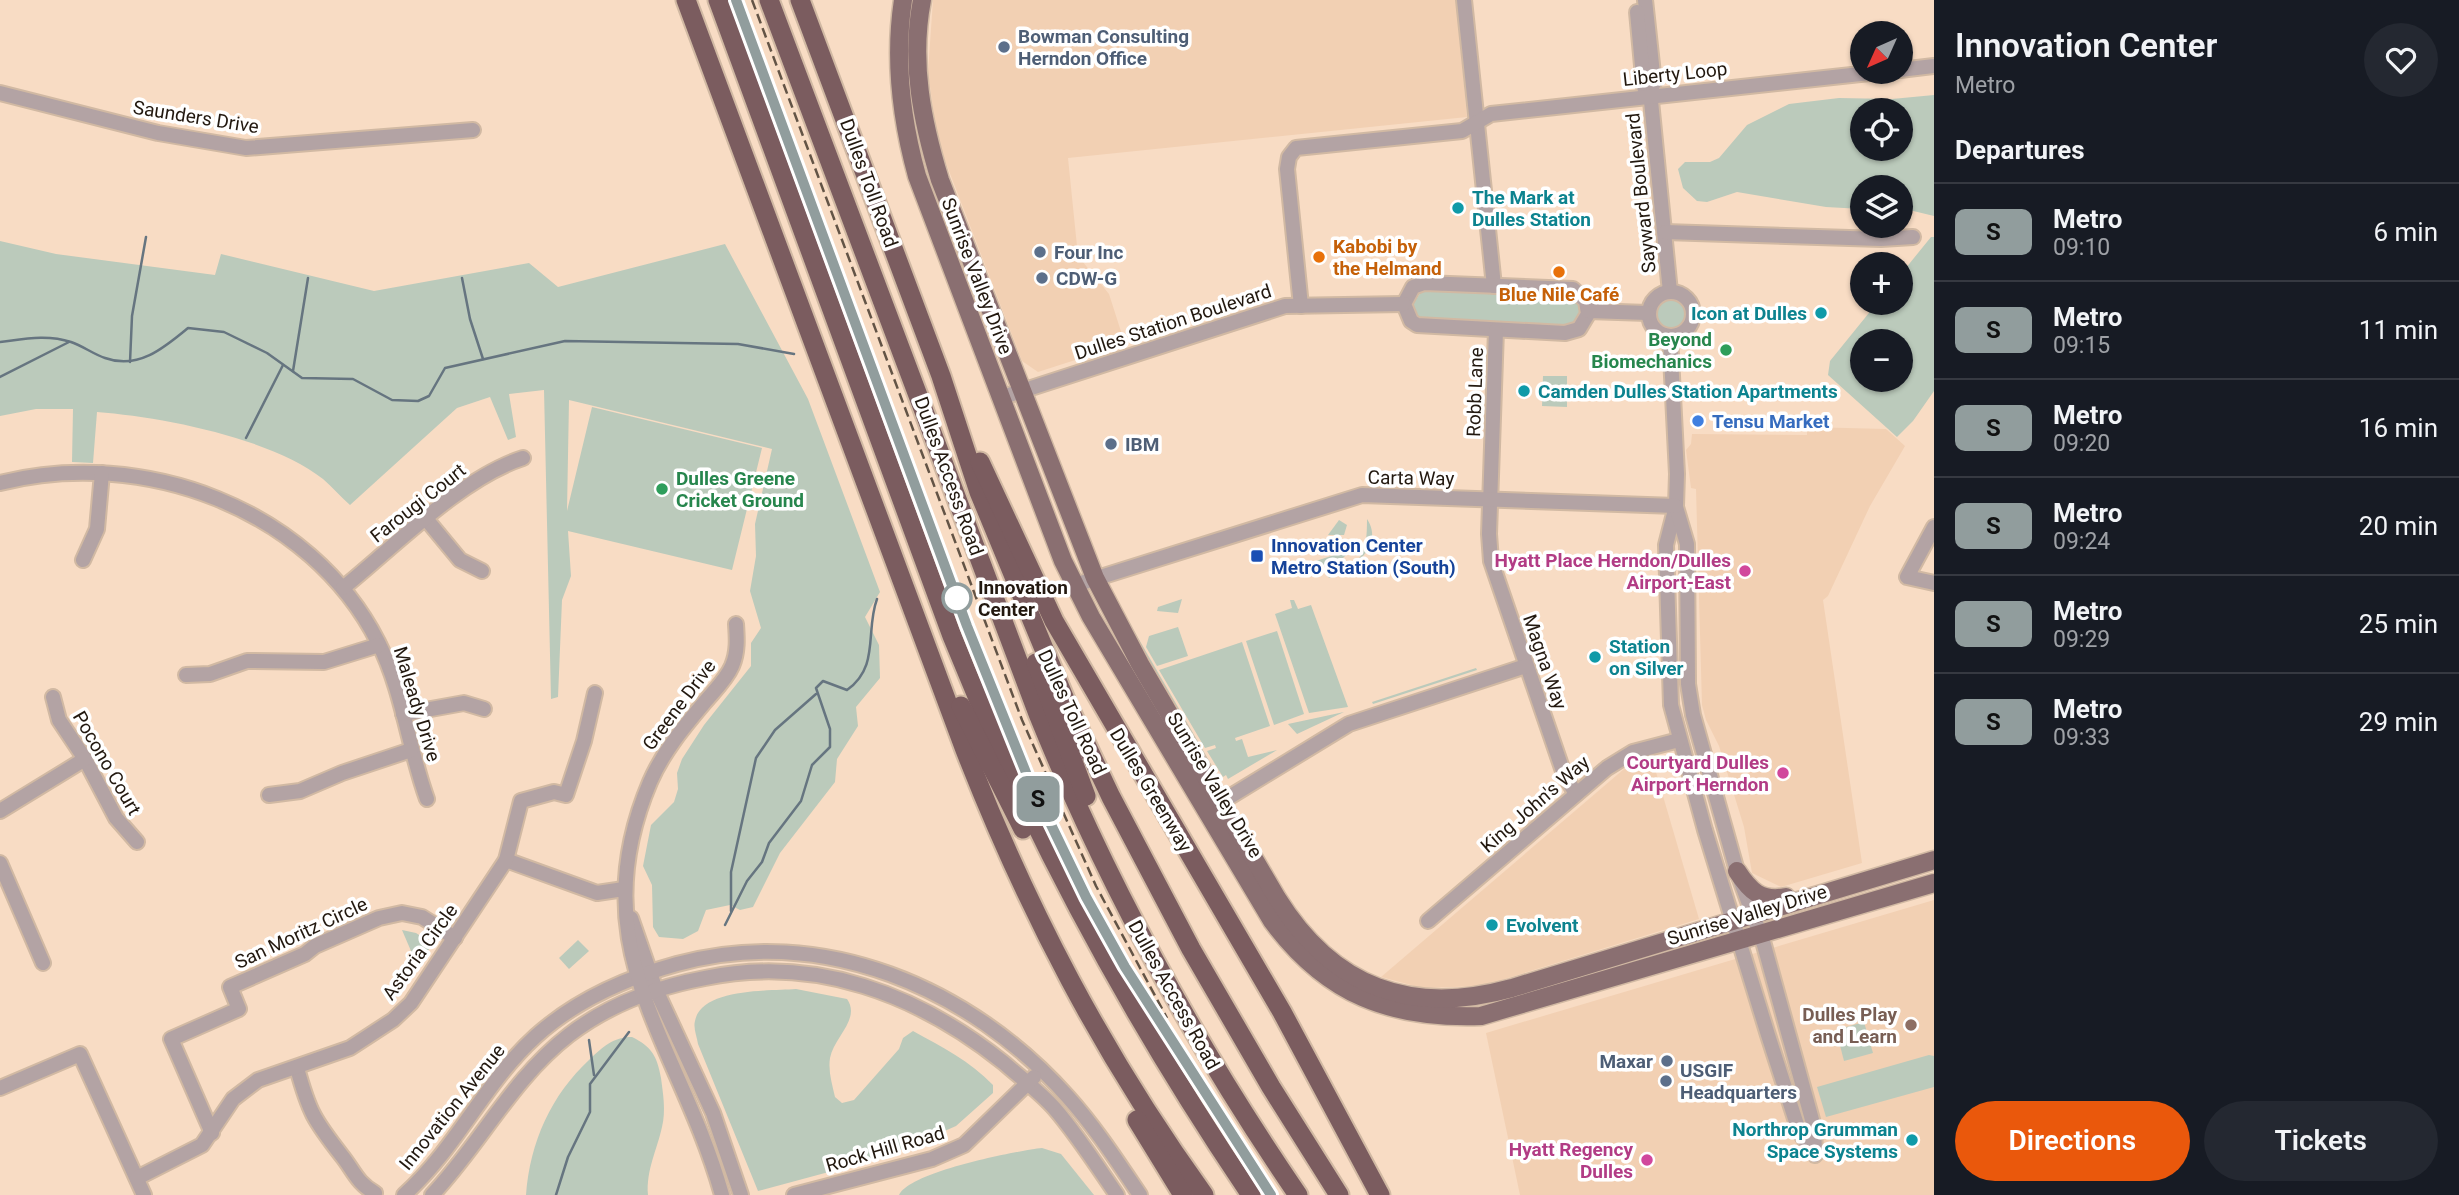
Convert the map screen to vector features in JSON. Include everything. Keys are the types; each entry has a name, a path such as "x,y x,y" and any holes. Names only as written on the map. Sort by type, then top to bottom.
{"highway":[{"path":"686,0 851,445 1006,851 1052,949 1104,1046 1135,1118 1184,1195"},
{"name":"Dulles Access Road","path":"718,0 948,625 993,736 1060,877 1162,1056 1251,1195"},
{"name":"Dulles Access Road","path":"769,0 1038,714 1096,847 1149,953 1222,1078 1298,1195"},
{"name":"Dulles Toll Road","path":"800,0 940,376 979,492 1062,692 1131,836 1233,1023 1339,1195"},
{"name":"Dulles Greenway","path":"940,376 1054,621 1282,1012 1380,1195"},
{"path":"851,445 888,515 946,671 990,768 1123,1006 1162,1056"},
{"path":"979,492 993,549 1096,822 1149,953"},
{"path":"1104,1046 1204,1195"}],"main road":[{"name":"Sunrise Valley Drive","path":"903,0 899,70 910,149 917,176 1045,516 1075,585 1213,807 1285,911 1309,942 1326,957 1357,977 1413,997 1446,1000 1485,996 1934,860"},
{"name":"Sunrise Valley Drive","path":"922,0 917,72 927,136 940,180 1095,578 1272,921 1303,958 1352,993 1402,1011 1445,1017 1502,1012 1738,939 1934,883"},
{"path":"1737,871 1755,894 1769,899 1831,890"}],"street":[{"path":"1464,0 1494,286"},
{"name":"Sayward Boulevard","path":"1636,0 1644,87 1650,94"},
{"name":"Sayward Boulevard","path":"1645,0 1654,83 1650,94 1670,292"},
{"path":"1913,68 1934,66"},
{"name":"Liberty Loop","path":"1301,306 1287,169 1292,152 1303,146 1462,131 1478,126 1491,114 1650,94 1850,75"},
{"name":"Saunders Drive","path":"0,93 158,133 246,148 473,130"},
{"path":"1665,232 1850,238"},
{"path":"1850,238 1897,238"},
{"path":"1420,284 1494,286 1573,289 1586,301 1588,311 1585,324 1572,332 1417,325 1411,321 1404,304 1408,293 1420,284"},
{"name":"Sayward Boulevard","path":"1648,313 1657,296 1670,292 1684,295 1694,314 1684,333 1670,337"},
{"name":"Dulles Station Boulevard","path":"1000,398 1285,306 1404,304"},
{"path":"1588,311 1648,313 1657,332 1670,337 1676,506 1687,544 1690,699 1737,871 1759,933 1814,1127 1815,1155 1799,1131 1732,920 1679,740 1669,690 1666,545 1676,506"},
{"name":"Robb Lane","path":"1491,498 1496,330"},
{"name":"Farougi Court","path":"343,588 488,473 523,458"},
{"path":"83,560 97,529 102,473"},
{"name":"Maleady Drive","path":"0,483 47,474 102,473 173,485 241,508 304,548 343,588 379,645 403,713 411,750 428,799"},
{"name":"Carta Way","path":"1075,585 1362,495 1676,506"},
{"name":"Magna Way","path":"1491,498 1491,561 1564,774 1576,794"},
{"path":"427,520 460,560 482,571"},
{"path":"1934,527 1929,549 1907,577 1934,583"},
{"name":"Greene Drive","path":"643,976 624,890 632,835 651,780 673,741 733,665 736,624"},
{"path":"186,675 210,674 258,660 324,662 379,645"},
{"path":"1213,807 1349,724 1526,666"},
{"name":"Astoria Circle","path":"137,1178 188,1154 212,1133 228,1106 258,1080 350,1048 393,1020 411,1003 506,860 521,801 554,792 566,795 584,741 595,693"},
{"name":"Pocono Court","path":"53,697 59,720 85,759 116,818 137,842"},
{"path":"403,713 464,703 484,709"},
{"name":"King John's Way","path":"1428,921 1606,768 1633,752 1679,740"},
{"path":"269,794 292,794 411,750"},
{"path":"0,811 85,759"},
{"path":"506,860 571,881 583,879 599,883 605,890 624,890"},
{"path":"0,863 5,890 43,963"},
{"name":"San Moritz Circle","path":"212,1133 172,1039 239,1009 230,987 305,954 315,946 393,914 422,917 455,938"},
{"name":"Innovation Avenue","path":"404,1195 434,1164 500,1074 536,1036 584,1002 643,976 700,959 746,953 795,952 880,970 944,997 992,1030 1041,1070 1096,1131 1140,1195"},
{"name":"Innovation Avenue","path":"432,1195 503,1103 542,1059 579,1028 649,993 723,974 752,971 802,972 857,982 905,1000 950,1023 1028,1084 1068,1125 1117,1195"},
{"path":"643,976 722,1195"},
{"path":"649,993 713,1113 741,1195"},
{"path":"0,1088 80,1054 144,1195"},
{"path":"297,1068 310,1112 362,1185 376,1194"},
{"name":"Rock Hill Road","path":"794,1195 932,1159 964,1145 1041,1070"}],"shaded area":[{"path":"933,0 1456,0 1467,117 1068,158 1078,256 1109,294 1125,344 1038,372 1022,361 944,158 936,130 928,72"},
{"path":"1807,427 1886,429 1905,446 1870,506 1828,596 1823,600 1862,863 1781,887 1752,873 1744,827 1719,746 1702,705 1696,489 1691,488 1686,450 1691,444 1692,434 1807,435"},
{"path":"1651,755 1699,919 1482,986 1422,988 1381,977 1631,763"},
{"path":"1934,900 1934,1195 1520,1195 1486,1033"}],"green space":[{"path":"1934,95 1934,216 1913,211 1913,175 1850,175 1850,208 1826,207 1737,192 1707,202 1697,201 1683,188 1678,169 1685,162 1710,162 1719,158 1747,125 1789,104 1850,98 1850,161 1913,161 1913,98 1902,98"},
{"path":"1931,237 1934,237 1934,391 1913,421 1897,437 1828,375 1830,361 1850,336 1850,392 1913,392 1913,329 1856,329 1867,315 1913,315 1913,259"},
{"path":"0,241 56,254 215,275 221,254 374,291 529,263 558,287 725,244 808,399 880,592 865,617 879,645 880,678 856,707 858,726 837,759 835,782 780,853 753,907 740,910 730,905 706,910 698,931 683,939 659,937 653,927 652,885 643,866 651,825 674,802 678,789 677,773 682,759 704,725 751,666 751,643 761,628 750,591 756,556 755,524 772,449 569,400 567,511 592,407 762,448 732,570 568,531 571,576 562,600 558,697 551,699 544,390 509,394 516,437 508,440 490,397 457,408 350,505 323,479 275,452 215,432 152,419 97,412 93,463 72,462 73,409 36,409 0,416"},
{"path":"1422,290 1571,295 1581,306 1581,319 1571,326 1427,320 1418,318 1412,306"},
{"path":"1671,297 1682,302 1687,313 1682,324 1671,329 1660,324 1655,313 1660,302"},
{"path":"1543,376 1567,376 1567,407 1542,406"},
{"path":"1367,519 1372,538 1369,547 1356,563 1338,574 1329,578 1328,576 1349,567 1361,556 1366,541"},
{"path":"1339,520 1347,525 1344,535 1328,535"},
{"path":"1352,549 1341,560 1317,568 1313,562"},
{"path":"1182,599 1178,613 1157,611 1158,607"},
{"path":"1290,600 1294,600 1298,609 1311,605 1348,707 1309,713 1275,614 1292,608"},
{"path":"1126,617 1219,778 1217,780 1124,619"},
{"path":"1178,627 1188,656 1157,666 1146,647 1149,636"},
{"path":"1277,631 1304,714 1274,725 1246,641"},
{"path":"1242,642 1270,726 1235,738 1236,741 1242,739 1248,757 1277,750 1228,779 1226,775 1223,777 1207,751 1216,748 1215,745 1205,748 1159,670"},
{"path":"1476,668 1477,670 1373,704 1372,702"},
{"path":"1344,712 1297,734 1288,724"},
{"path":"402,930 416,933 433,944 417,965"},
{"path":"578,940 589,951 569,969 559,958"},
{"path":"796,989 847,999 850,1006 849,1021 830,1058 835,1097 842,1103 854,1100 899,1049 903,1038 913,1031 975,1069 993,1085 993,1093 956,1126 888,1156 758,1191 698,1044 695,1021 700,1010 723,997 754,991"},
{"path":"1864,1022 1873,1053 1844,1061 1836,1030"},
{"path":"632,1037 649,1049 655,1058 663,1096 663,1121 650,1169 648,1195 526,1195 532,1156 538,1138 564,1088 604,1047 619,1039"},
{"path":"1929,1055 1934,1056 1934,1087 1826,1117 1817,1087"},
{"path":"1042,1148 1061,1154 1094,1195 899,1195 907,1186 942,1171 988,1158"}],"waterway":[{"path":"130,362 132,316 146,237"},
{"path":"293,371 308,278"},
{"path":"462,278 470,319 483,359"},
{"path":"0,342 53,338 75,344 105,358 129,361 150,355 188,328 224,332 267,353 302,378 353,379 392,400 418,401 429,396 445,368 565,341 738,344 794,354"},
{"path":"0,377 69,342"},
{"path":"246,438 283,365"},
{"path":"725,925 747,881 762,862 769,843 801,801 812,765 830,747 830,729 816,688 823,681 847,690 864,671 877,599"},
{"path":"731,911 731,872 756,758 775,730 816,694"},
{"path":"556,1195 568,1157 590,1112 590,1084 629,1032"},
{"path":"589,1040 594,1075"}],"railway":[{"path":"736,0 986,675 1033,788 1072,871 1129,974 1174,1049 1271,1195"},
{"path":"752,0 1022,720 1096,886 1167,1018"}],"metro line":[{"name":"S","path":"736,0 967,626 1027,775 1086,897 1125,967 1190,1073 1271,1195"}],"place":[{"name":"Bowman Consulting Herndon Office","path":"1004,47"},
{"name":"The Mark at Dulles Station","path":"1458,208"},
{"name":"Four Inc","path":"1040,252"},
{"name":"Kabobi by the Helmand","path":"1319,257"},
{"name":"Blue Nile Café","path":"1559,272"},
{"name":"CDW-G","path":"1042,278"},
{"name":"Icon at Dulles","path":"1821,313"},
{"name":"Beyond Biomechanics","path":"1726,350"},
{"name":"Camden Dulles Station Apartments","path":"1524,391"},
{"name":"Tensu Market","path":"1698,421"},
{"name":"IBM","path":"1111,444"},
{"name":"Dulles Greene Cricket Ground","path":"662,489"},
{"name":"Innovation Center Metro Station (South)","path":"1257,556"},
{"name":"Hyatt Place Herndon/Dulles Airport-East","path":"1745,571"},
{"name":"Innovation Center","path":"957,598"},
{"name":"Station on Silver","path":"1595,657"},
{"name":"Courtyard Dulles Airport Herndon","path":"1783,773"},
{"name":"Evolvent","path":"1492,925"},
{"name":"Dulles Play and Learn","path":"1911,1025"},
{"name":"Maxar","path":"1667,1061"},
{"name":"USGIF Headquarters","path":"1666,1081"},
{"name":"Northrop Grumman Space Systems","path":"1912,1140"},
{"name":"Hyatt Regency Dulles","path":"1647,1160"}]}
